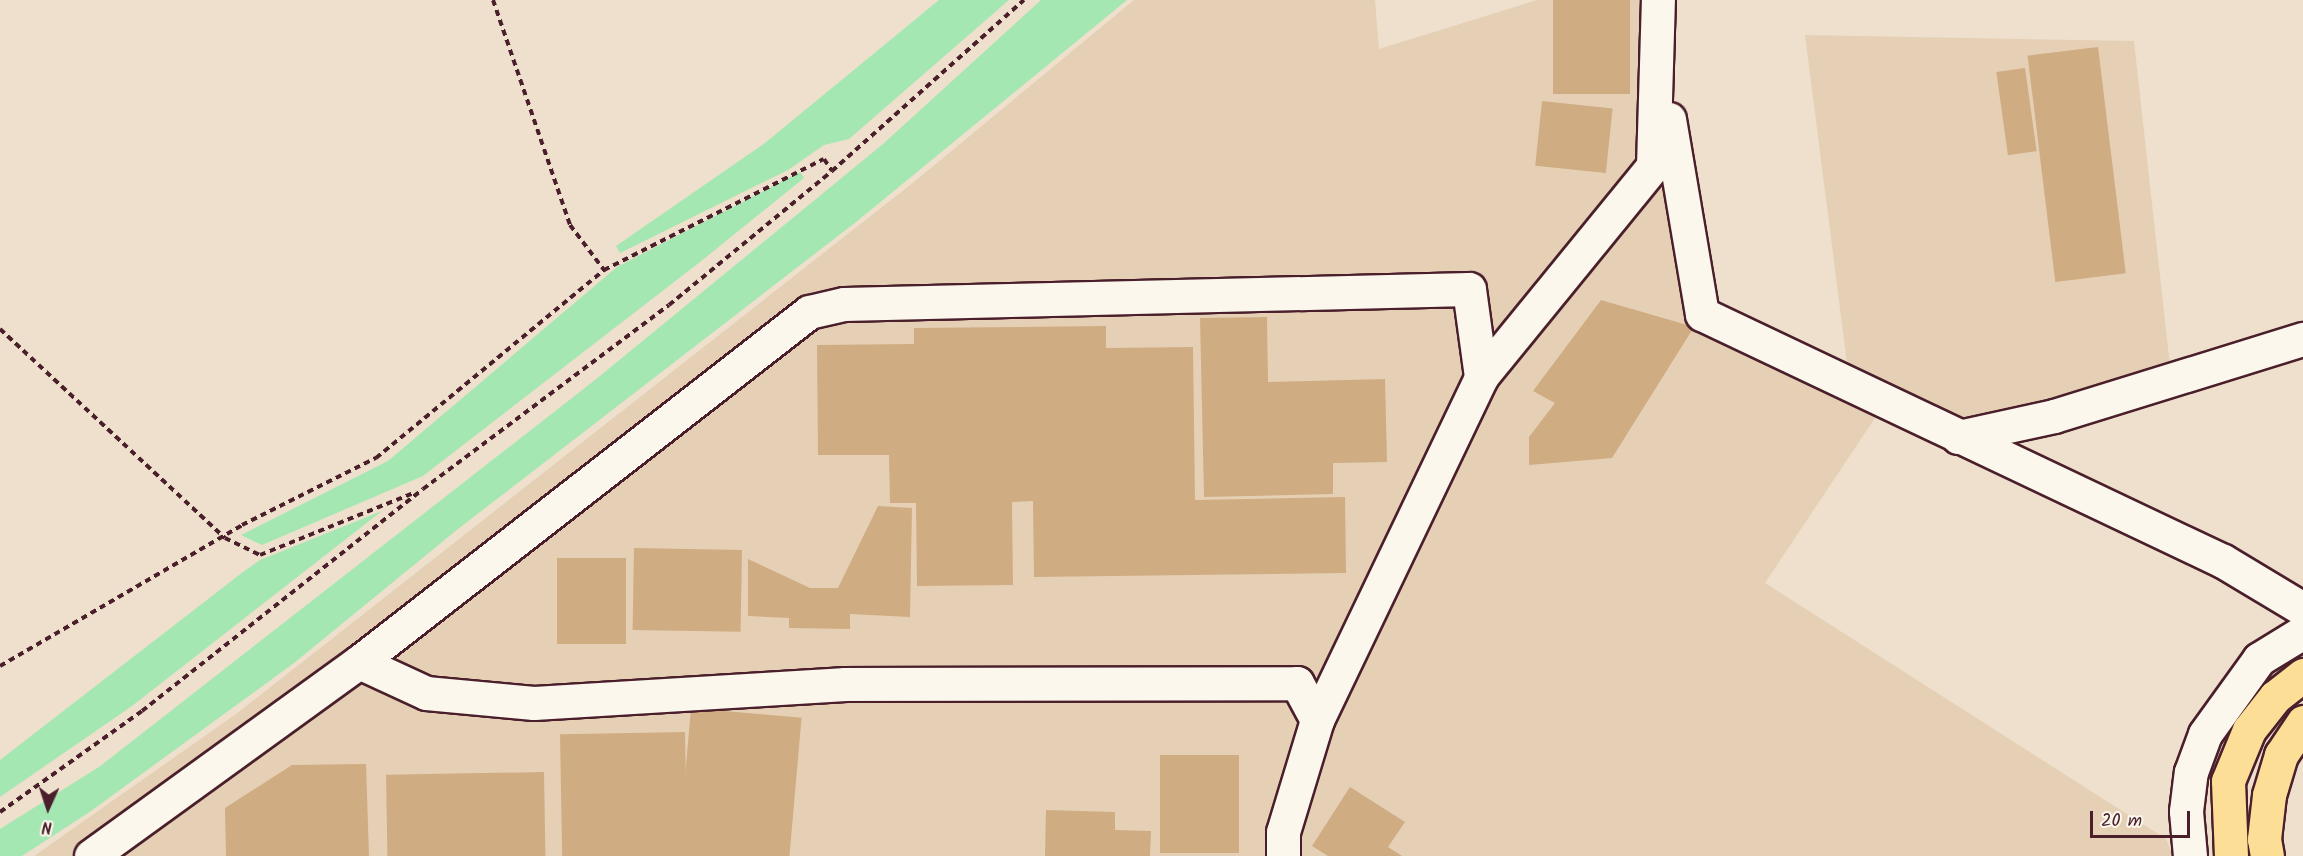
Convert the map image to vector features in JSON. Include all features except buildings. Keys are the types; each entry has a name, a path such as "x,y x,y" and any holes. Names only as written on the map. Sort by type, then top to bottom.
{"main road":[{"path":"2231,856 2228,781 2249,730 2275,697 2303,675"},
{"path":"2267,856 2264,839 2269,795 2281,755 2303,722"}],"street":[{"path":"1288,853 1297,777 1317,720 1481,377 1653,166 1658,0"},
{"path":"1657,45 1702,314 2223,561 2303,609"},
{"path":"91,856 359,662 809,312 844,304 1469,289 1481,377"},
{"path":"1958,437 2054,416 2303,339"},
{"path":"2190,856 2186,811 2191,772 2205,734 2259,660 2303,632"},
{"path":"359,662 426,693 534,703 845,684 1297,683 1317,720"}],"path":[{"path":"493,0 570,225 604,270"},
{"path":"0,812 142,711 423,489 669,305 832,171 1024,0"},
{"path":"0,666 225,538 376,458 563,299 604,270 824,159 832,171"},
{"path":"0,329 225,538 260,555 423,489"}],"shaded area":[{"path":"1134,0 1375,0 1379,49 1537,0 1651,0 1693,317 1877,415 1765,583 2166,839 2173,856 34,856 236,714 914,182"},
{"path":"1805,35 2134,41 2171,375 1960,427 1848,371"}],"green space":[{"path":"939,0 1009,0 849,139 824,145 788,170 620,253 616,246 765,143"},
{"path":"1041,0 1127,0 856,222 458,529 294,663 91,811 22,856 0,856 0,829 99,767 595,380 883,144"},
{"path":"800,172 804,178 700,262 423,476 262,545 241,535 388,461 617,267"},
{"path":"382,511 132,706 0,797 0,760 243,572 260,560"}]}
